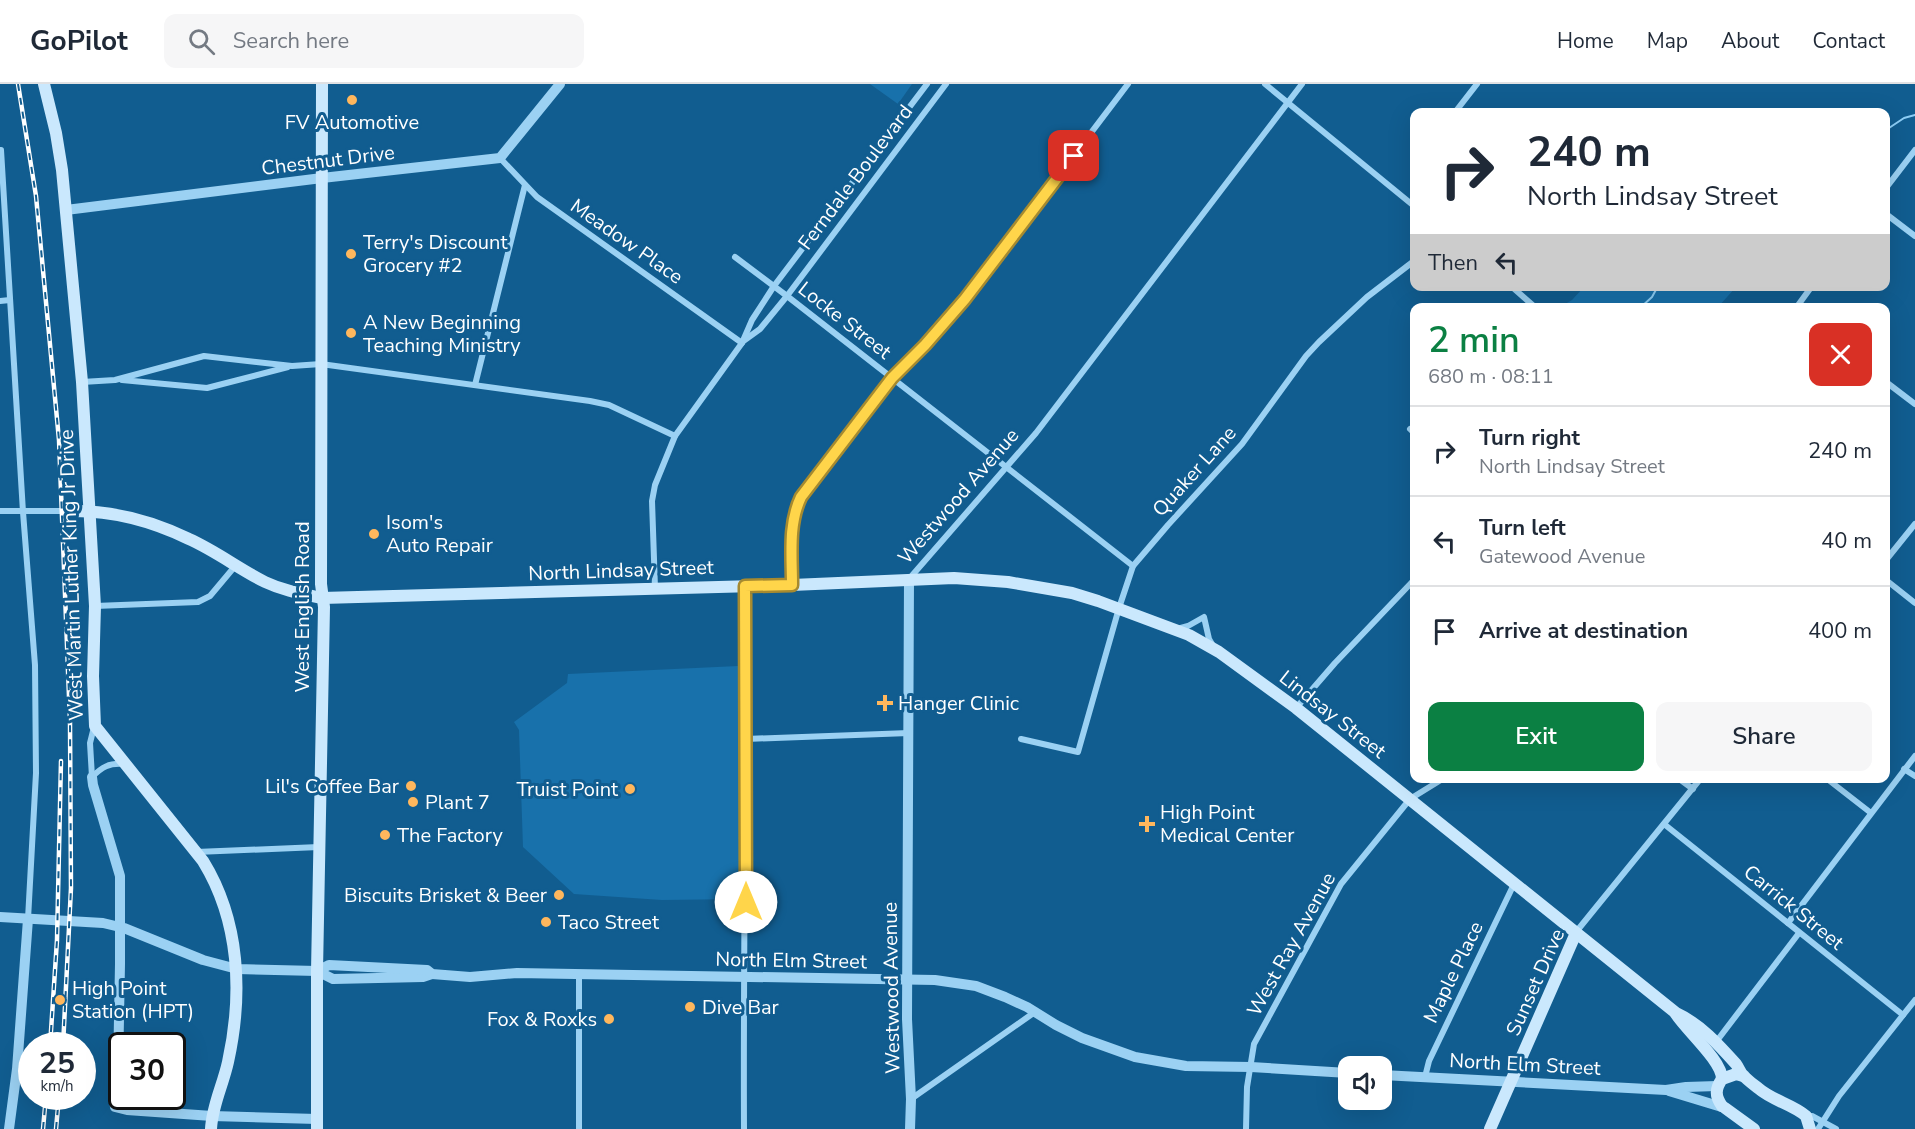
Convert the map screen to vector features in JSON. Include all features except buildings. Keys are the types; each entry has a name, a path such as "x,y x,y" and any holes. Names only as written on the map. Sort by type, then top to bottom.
{"main road":[{"name":"West Martin Luther King Jr Drive","path":"44,84 56,133 66,210 82,382 95,606 93,676 95,726 211,875 230,924 237,969 237,1005 227,1066 212,1116 212,1129"},
{"name":"West English Road","path":"317,1124 322,598 322,84"},
{"name":"North Lindsay Street","path":"74,511 128,517 165,528 198,543 265,582 292,592 322,598 792,585 954,578 1008,582 1072,593 1119,608"},
{"name":"Lindsay Street","path":"1119,608 1189,635 1219,652 1296,708 1676,1013 1691,1020 1716,1042 1739,1068 1743,1076 1772,1099 1806,1116"},
{"name":"Sunset Drive","path":"1490,1129 1576,933"},
{"name":"Lindsay Street","path":"1676,1013 1722,1072 1717,1099 1723,1107"},
{"path":"1719,1083 1736,1074 1743,1076"},
{"path":"1723,1107 1754,1129"},
{"path":"1806,1116 1810,1129"}],"street":[{"path":"500,158 560,84"},
{"name":"Ferndale Boulevard","path":"655,588 652,501 656,484 675,436 742,343 752,320 774,286 927,84"},
{"name":"Ferndale Boulevard","path":"742,343 760,329 788,296 946,84"},
{"path":"792,585 792,524 798,502 892,378 925,345 965,299 1128,84"},
{"path":"1265,84 1410,203"},
{"name":"Westwood Avenue","path":"910,1129 907,979 909,580 1036,434 1302,84"},
{"path":"1458,108 1477,84"},
{"path":"1,150 23,512 35,665 36,773 19,1046 9,1129"},
{"path":"1890,183 1915,150"},
{"name":"Chestnut Drive","path":"66,210 500,158"},
{"name":"Meadow Place","path":"500,158 537,197 742,343"},
{"path":"475,385 525,185"},
{"path":"1890,217 1915,236"},
{"name":"Locke Street","path":"735,257 1133,566"},
{"name":"Quaker Lane","path":"1021,739 1078,752 1133,566 1242,444 1306,356 1367,297 1410,264"},
{"path":"1517,291 1530,303"},
{"path":"0,301 10,300"},
{"path":"115,380 204,356 292,366 321,364 609,405 675,436"},
{"path":"82,382 115,380 207,388 292,366"},
{"path":"1890,385 1915,404"},
{"path":"0,512 74,511"},
{"path":"1890,555 1915,524"},
{"path":"95,606 198,602 210,596 236,565"},
{"path":"1890,583 1915,603"},
{"path":"1296,708 1410,584"},
{"path":"744,1129 745,586"},
{"path":"1168,627 1180,629 1188,627 1204,617 1209,639 1219,652"},
{"path":"95,726 90,743 93,785 120,876 118,1072 114,1097 115,1107 127,1110 317,1124"},
{"path":"746,739 909,733"},
{"path":"1788,923 1915,756"},
{"path":"92,777 102,768 113,763 124,764"},
{"path":"1904,769 1915,776"},
{"name":"West Ray Avenue","path":"1246,1129 1247,1087 1254,1044 1341,884 1410,799 1436,783"},
{"path":"1685,783 1693,789"},
{"name":"Sunset Drive","path":"1576,933 1697,783"},
{"path":"1832,783 1870,813"},
{"name":"Carrick Street","path":"1664,824 1903,1015"},
{"path":"195,852 319,847"},
{"name":"Maple Place","path":"1425,1077 1429,1061 1514,884"},
{"name":"North Elm Street","path":"0,917 103,923 120,927 202,960 237,969 317,971 329,965 427,970 432,974 470,976 518,973 935,980 976,986 1005,997 1082,1038 1135,1057 1186,1066 1338,1072"},
{"path":"1716,1042 1799,933"},
{"path":"579,975 579,1129"},
{"path":"1818,1129 1839,1096 1915,1000"},
{"path":"911,1099 1035,1012"},
{"name":"North Elm Street","path":"1392,1075 1666,1090"},
{"path":"1666,1090 1719,1083"},
{"path":"1666,1090 1723,1107"},
{"path":"1806,1116 1812,1116 1836,1129"}],"shaded area":[{"path":"870,84 912,84 898,104"},
{"path":"1580,291 1732,291 1722,303 1567,303"},
{"name":"Truist Point","path":"738,666 742,899 662,900 574,894 523,847 519,730 514,722 567,683 568,674"}],"waterway":[{"path":"1890,127 1904,118 1915,115"},
{"path":"1645,303 1655,291"}],"railway":[{"path":"18,84 36,196 59,440 70,722 71,888 64,1032"},
{"path":"51,1032 57,940 61,761"},
{"path":"43,1129 45,1110"},
{"path":"56,1129 58,1110"}],"place":[{"name":"FV Automotive","path":"352,100"},
{"name":"Terry's Discount Grocery #2","path":"351,254"},
{"name":"A New Beginning Teaching Ministry","path":"351,333"},
{"name":"Isom's Auto Repair","path":"374,534"},
{"name":"Hanger Clinic","path":"885,703"},
{"name":"Lil's Coffee Bar","path":"411,786"},
{"name":"Truist Point","path":"630,789"},
{"name":"Plant 7","path":"413,802"},
{"name":"High Point Medical Center","path":"1147,824"},
{"name":"The Factory","path":"385,835"},
{"name":"Biscuits Brisket & Beer","path":"559,895"},
{"name":"Taco Street","path":"546,922"},
{"name":"High Point Station (HPT)","path":"60,1000"},
{"name":"Dive Bar","path":"690,1007"},
{"name":"Fox & Roxks","path":"609,1019"}],"route":[{"path":"746,902 745,586 792,585 792,524 801,497 892,378 925,345 965,299 1074,156"}]}
